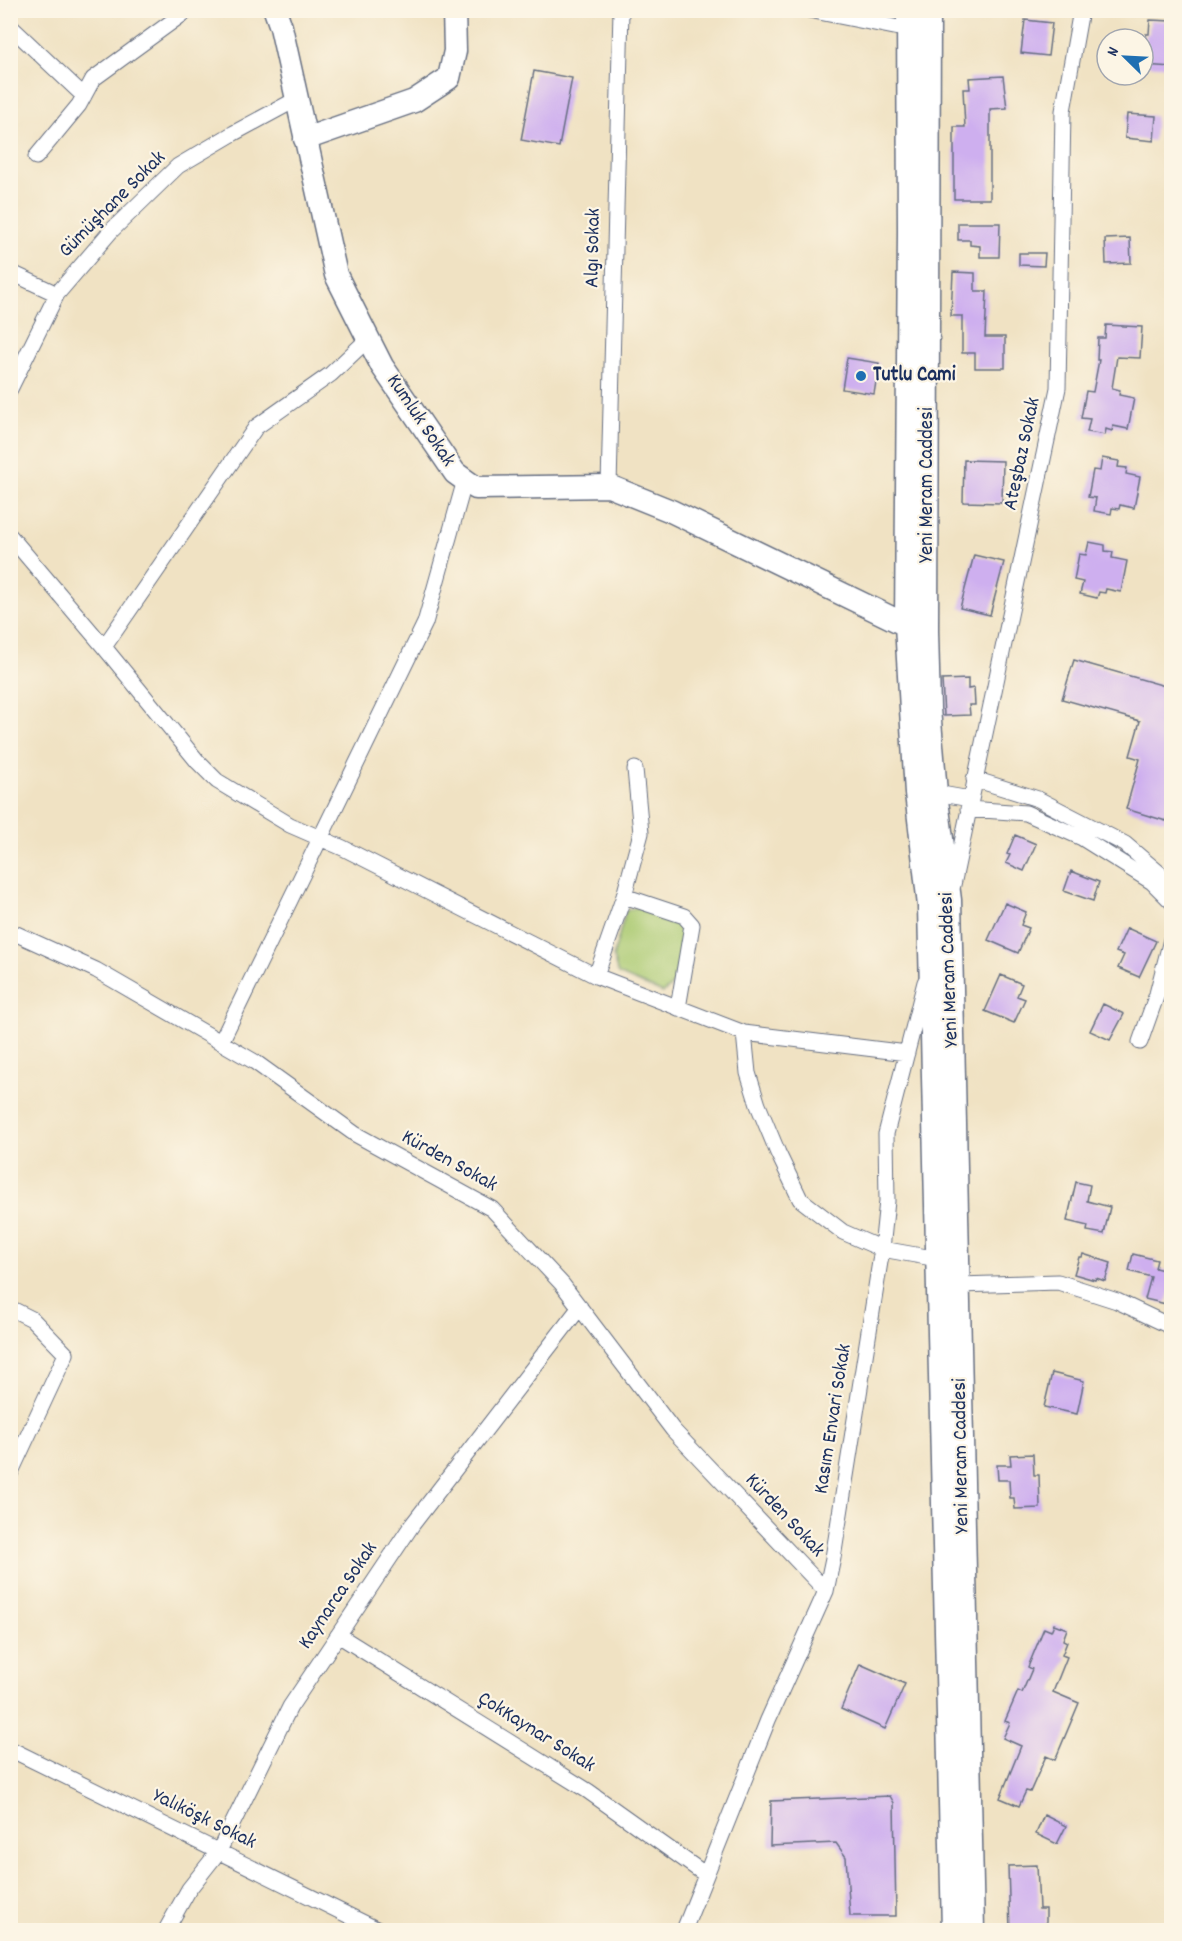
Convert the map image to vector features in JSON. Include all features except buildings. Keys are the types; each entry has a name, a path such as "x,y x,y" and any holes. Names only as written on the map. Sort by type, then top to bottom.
{"main road":[{"name":"Kumluk Sokak","path":"275,10 281,27 336,275 382,366 455,473 476,488 609,486 671,512 906,624"},
{"path":"305,139 414,101 449,78 455,51 454,10"},
{"name":"Yeni Meram Caddesi","path":"929,10 927,631 929,709 936,794 950,900 973,1930"},
{"name":"Yeni Meram Caddesi","path":"908,20 906,624 916,794 929,906 953,1930"}],"street":[{"path":"36,157 79,105 93,79 188,10"},
{"name":"Algı Sokak","path":"609,486 621,10"},
{"path":"809,10 908,20"},
{"name":"Ateşbaz Sokak","path":"950,900 1058,388 1063,111 1081,10"},
{"path":"10,26 84,96"},
{"name":"Gümüşhane Sokak","path":"10,389 57,294 111,231 178,166 297,99"},
{"path":"10,272 57,294"},
{"path":"104,647 256,427 331,374 368,339"},
{"path":"221,1042 425,623 465,480"},
{"path":"10,536 198,762 217,781 290,825 343,848 596,976 744,1033 907,1053"},
{"path":"596,976 624,896 641,833 635,769"},
{"path":"975,779 1038,799 1125,844 1172,884"},
{"path":"936,794 969,804 1026,813 1082,838 1152,882 1172,902"},
{"path":"624,896 684,916 692,925 678,1008"},
{"name":"Kürden Sokak","path":"10,931 96,970 221,1042 255,1062 355,1134 492,1209 562,1284 673,1430 826,1591"},
{"path":"1140,1042 1157,994 1172,936"},
{"name":"Kasım Envari Sokak","path":"684,1930 768,1720 826,1591 882,1249 887,1201 886,1134 930,962"},
{"path":"744,1033 748,1073 758,1105 800,1199 843,1232 882,1249 938,1258"},
{"path":"958,1285 1058,1282 1118,1301 1172,1327"},
{"name":"Kaynarca Sokak","path":"166,1930 189,1888 219,1851 290,1707 412,1525 580,1307"},
{"path":"10,1308 32,1319 66,1354 10,1474"},
{"name":"ÇokKaynar Sokak","path":"338,1635 588,1791 706,1875"},
{"name":"Yalıköşk Sokak","path":"10,1749 378,1930"}],"green space":[{"path":"639,907 679,921 685,931 674,983 663,993 618,974 613,957 626,910"}],"place":[{"name":"Tutlu Cami","path":"861,376"}]}
